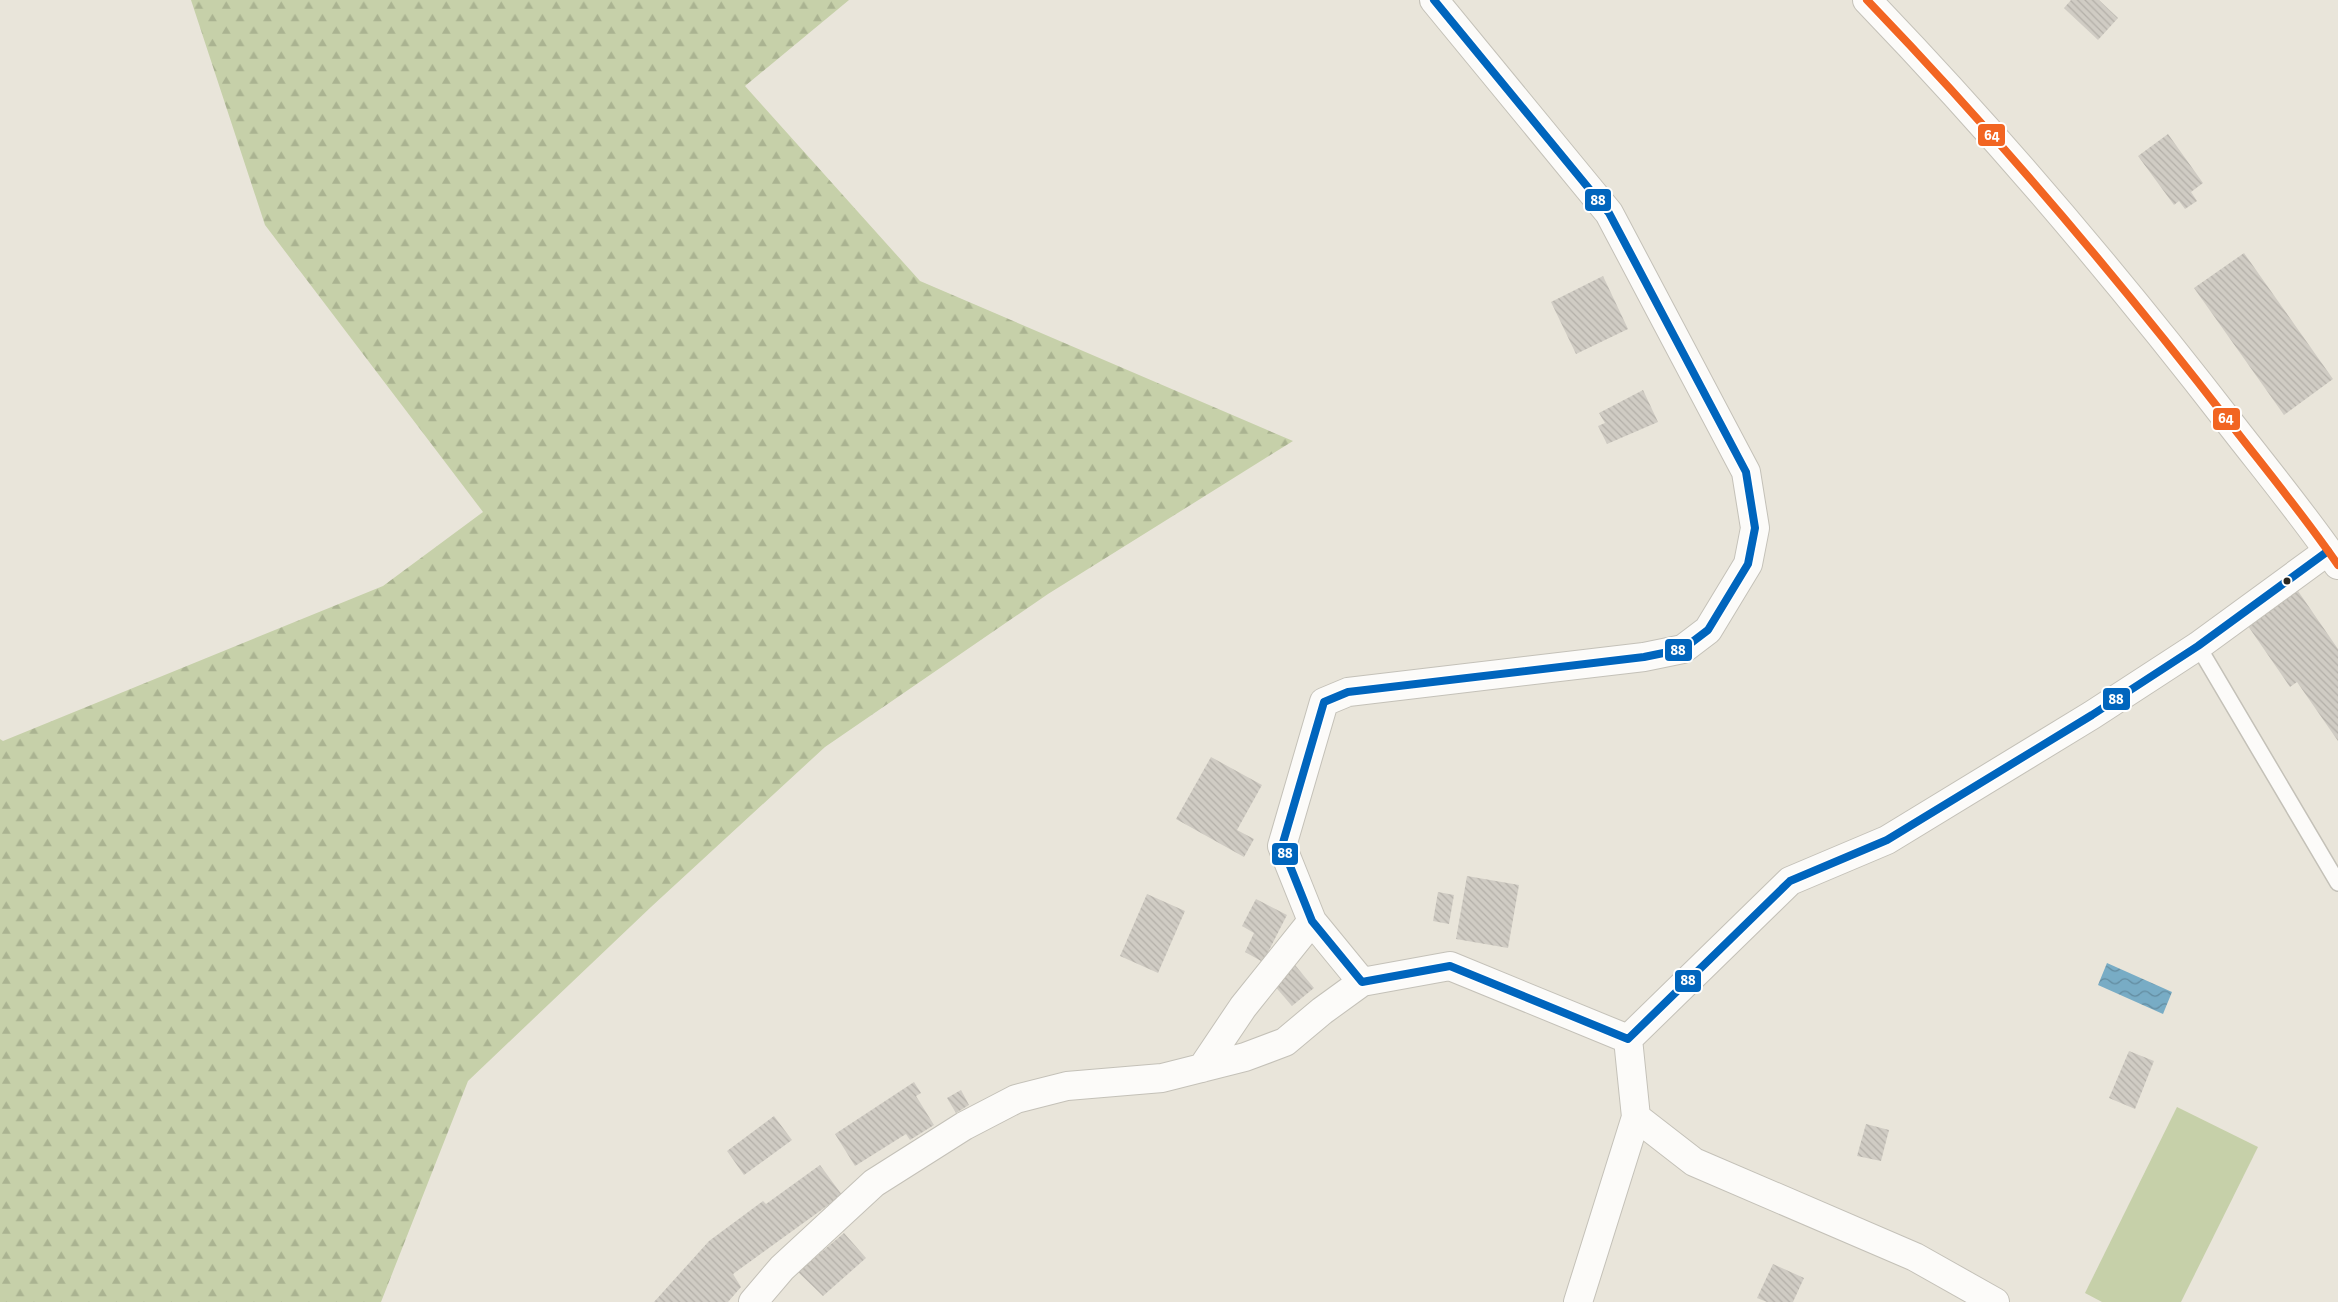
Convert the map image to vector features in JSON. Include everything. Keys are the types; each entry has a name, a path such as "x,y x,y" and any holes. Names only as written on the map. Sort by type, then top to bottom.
{"main road":[{"path":"1362,982 1312,920 1282,846 1324,702 1348,692 1644,658 1684,650 1708,630 1748,564 1755,528 1746,472 1610,213 1434,0"},
{"path":"1628,1039 1790,881 1888,840 2092,715 2333,558 2160,332 2040,188 1935,71 1868,0"},
{"path":"1202,1068 1243,1007 1312,920"},
{"path":"753,1302 782,1268 874,1183 964,1126 1016,1099 1067,1086 1162,1078 1245,1057 1285,1042 1322,1011 1362,982 1450,966 1628,1039"},
{"path":"1578,1302 1636,1117 1628,1039"},
{"path":"1636,1117 1694,1162 1915,1257 1995,1302"}],"lane":[{"path":"2198,646 2338,882"}],"green space":[{"path":"191,0 849,0 745,86 920,281 1293,441 1048,594 825,747 651,907 468,1081 381,1302 0,1302 0,739 3,741 383,586 483,512 265,225"},
{"path":"2177,1107 2258,1147 2181,1302 2102,1302 2085,1293"}],"water":[{"path":"2107,963 2172,992 2163,1014 2098,985"}],"building":[{"path":"2071,0 2099,0 2118,18 2098,40 2064,8"},
{"path":"2168,134 2203,183 2191,192 2197,201 2185,209 2179,201 2174,205 2138,156"},
{"path":"2244,253 2333,379 2284,415 2194,288"},
{"path":"1603,276 1628,329 1576,354 1551,302"},
{"path":"1643,390 1658,422 1607,444 1598,426 1605,423 1599,413"},
{"path":"2298,591 2338,649 2338,741 2297,682 2290,687 2248,626"},
{"path":"1211,757 1262,785 1237,830 1254,839 1244,857 1176,819"},
{"path":"1467,876 1519,885 1508,948 1456,939"},
{"path":"1438,892 1454,895 1449,924 1433,921"},
{"path":"1147,894 1185,911 1158,973 1120,956"},
{"path":"1256,899 1287,915 1263,962 1245,952 1254,933 1242,926"},
{"path":"1295,965 1314,988 1292,1006 1273,984"},
{"path":"2129,1051 2154,1061 2135,1109 2109,1098"},
{"path":"914,1082 921,1093 916,1096 934,1125 910,1140 906,1134 855,1166 835,1134"},
{"path":"961,1090 969,1105 956,1113 947,1098"},
{"path":"774,1116 792,1140 744,1175 727,1151"},
{"path":"1866,1124 1889,1130 1881,1161 1857,1156"},
{"path":"820,1165 842,1195 733,1274 741,1287 728,1302 654,1302 709,1241 763,1201 766,1204"},
{"path":"844,1233 866,1258 823,1296 798,1272"},
{"path":"1773,1264 1804,1278 1793,1302 1767,1302 1757,1298"}],"transit line":[{"name":"88","path":"1434,0 1609,213 1746,472 1755,528 1748,564 1708,630 1683,649 1644,657 1348,692 1324,702 1282,846 1312,921 1362,982 1450,966 1628,1039 1790,881 1887,840 2092,715 2198,646 2328,551"},
{"name":"64","path":"1867,0 1963,103 2056,208 2190,371 2338,565"}]}
